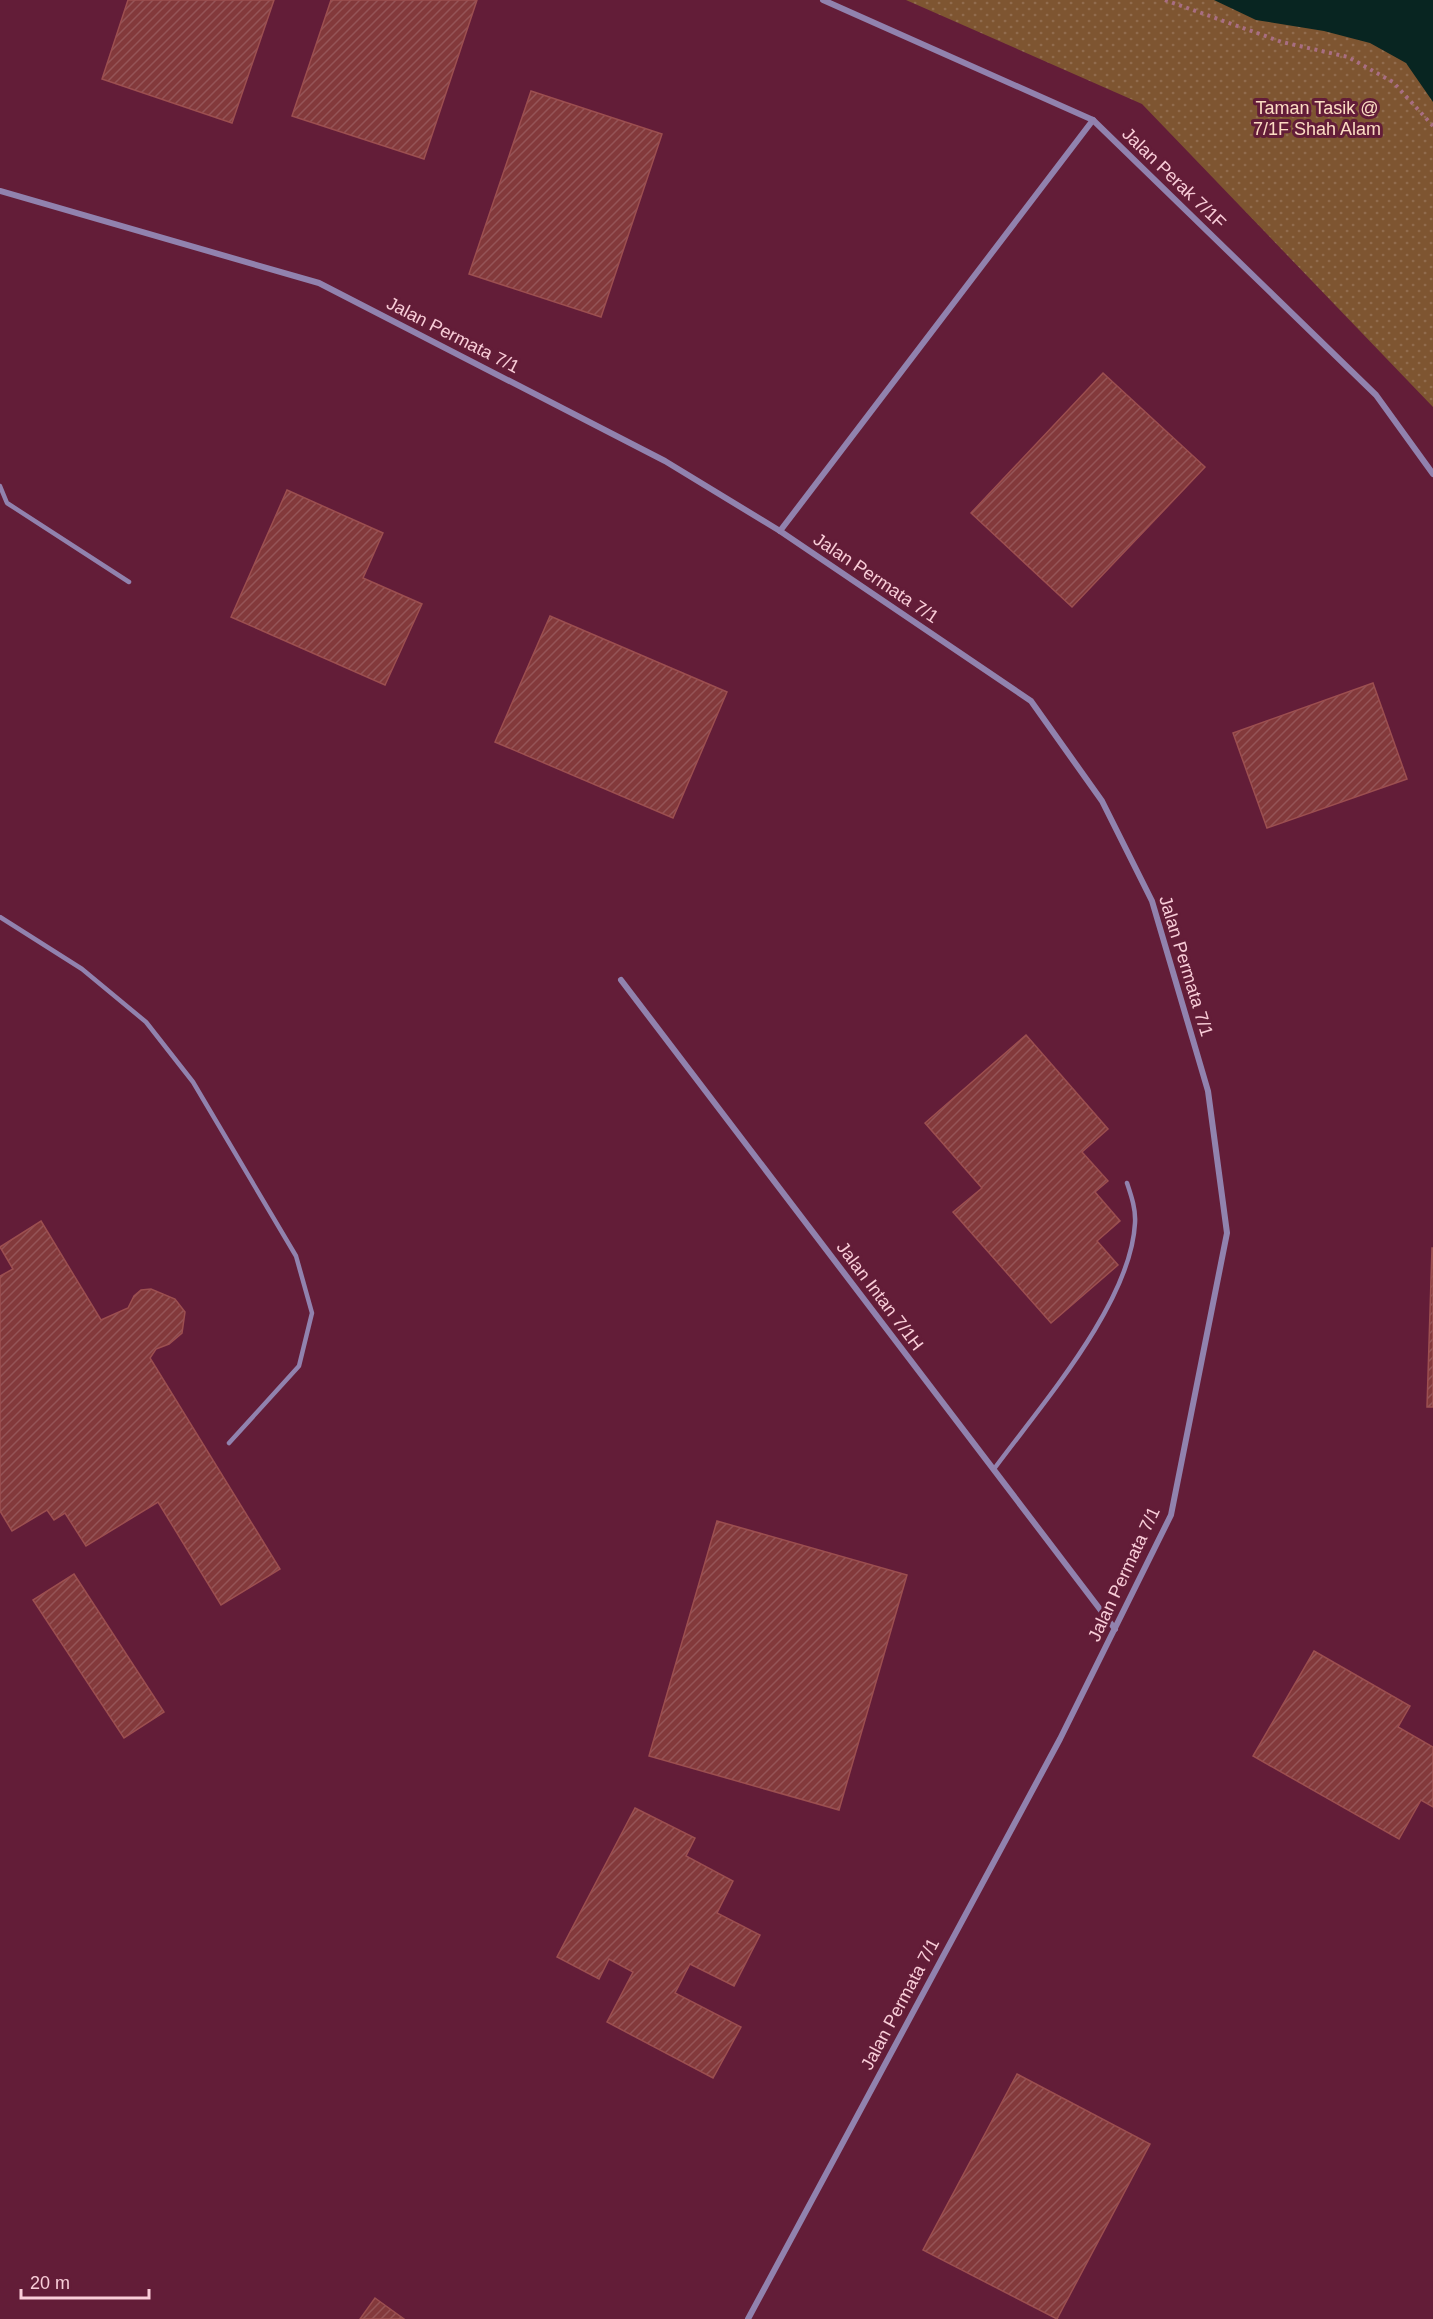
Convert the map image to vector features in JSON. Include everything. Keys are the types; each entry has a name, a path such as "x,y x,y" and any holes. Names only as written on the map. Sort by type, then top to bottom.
{"street":[{"name":"Jalan Perak 7/1F","path":"823,0 1093,120 1376,394 1433,474"},
{"path":"780,531 1093,120"},
{"name":"Jalan Permata 7/1","path":"0,191 319,283 665,461 780,531 1031,701 1102,801 1152,901 1208,1091 1227,1233 1171,1515 1060,1739 748,2319"},
{"name":"Jalan Intan 7/1H","path":"621,980 1115,1629"}],"lane":[{"path":"0,486 8,503 129,582"},
{"path":"0,917 82,969 146,1022 193,1082 296,1256 312,1313 299,1366 229,1443"},
{"path":"994,1469 1064,1374 1094,1329 1117,1286 1130,1257 1136,1221 1127,1183"}],"path":[{"path":"1166,0 1282,42 1348,57 1393,82 1433,126"}],"green space":[{"name":"Taman Tasik @ 7/1F Shah Alam","path":"906,0 1433,0 1433,407 1142,104"}],"shaded area":[{"path":"1214,0 1433,0 1433,102 1406,63 1370,43 1324,31 1256,20"}],"building":[{"path":"128,0 274,0 232,123 102,79"},
{"path":"331,0 477,0 424,159 292,116"},
{"path":"531,91 662,134 601,317 469,274"},
{"path":"1103,373 1205,467 1072,607 971,513"},
{"path":"287,490 383,533 363,578 422,604 385,685 231,617"},
{"path":"550,616 727,692 673,818 495,742"},
{"path":"1373,683 1407,779 1267,828 1233,733"},
{"path":"1026,1035 1108,1129 1082,1152 1108,1181 1095,1192 1120,1221 1097,1241 1118,1265 1051,1323 953,1212 982,1188 925,1123"},
{"path":"41,1221 101,1320 128,1308 134,1296 141,1290 151,1289 175,1299 185,1312 182,1333 169,1344 156,1349 150,1358 280,1569 221,1605 158,1502 86,1546 65,1513 54,1520 47,1510 12,1531 0,1511 0,1276 13,1269 0,1247"},
{"path":"1432,1248 1433,1407 1427,1407"},
{"path":"717,1521 907,1575 839,1810 649,1756"},
{"path":"74,1574 164,1712 124,1738 33,1600"},
{"path":"1314,1651 1410,1706 1398,1727 1433,1747 1433,1807 1421,1800 1399,1839 1253,1756"},
{"path":"635,1808 695,1838 686,1856 733,1881 717,1913 760,1935 734,1986 690,1964 675,1993 741,2027 713,2078 607,2022 633,1972 609,1959 599,1979 557,1957"},
{"path":"1017,2074 1150,2144 1057,2319 923,2250"},
{"path":"375,2298 404,2319 360,2319"}]}
